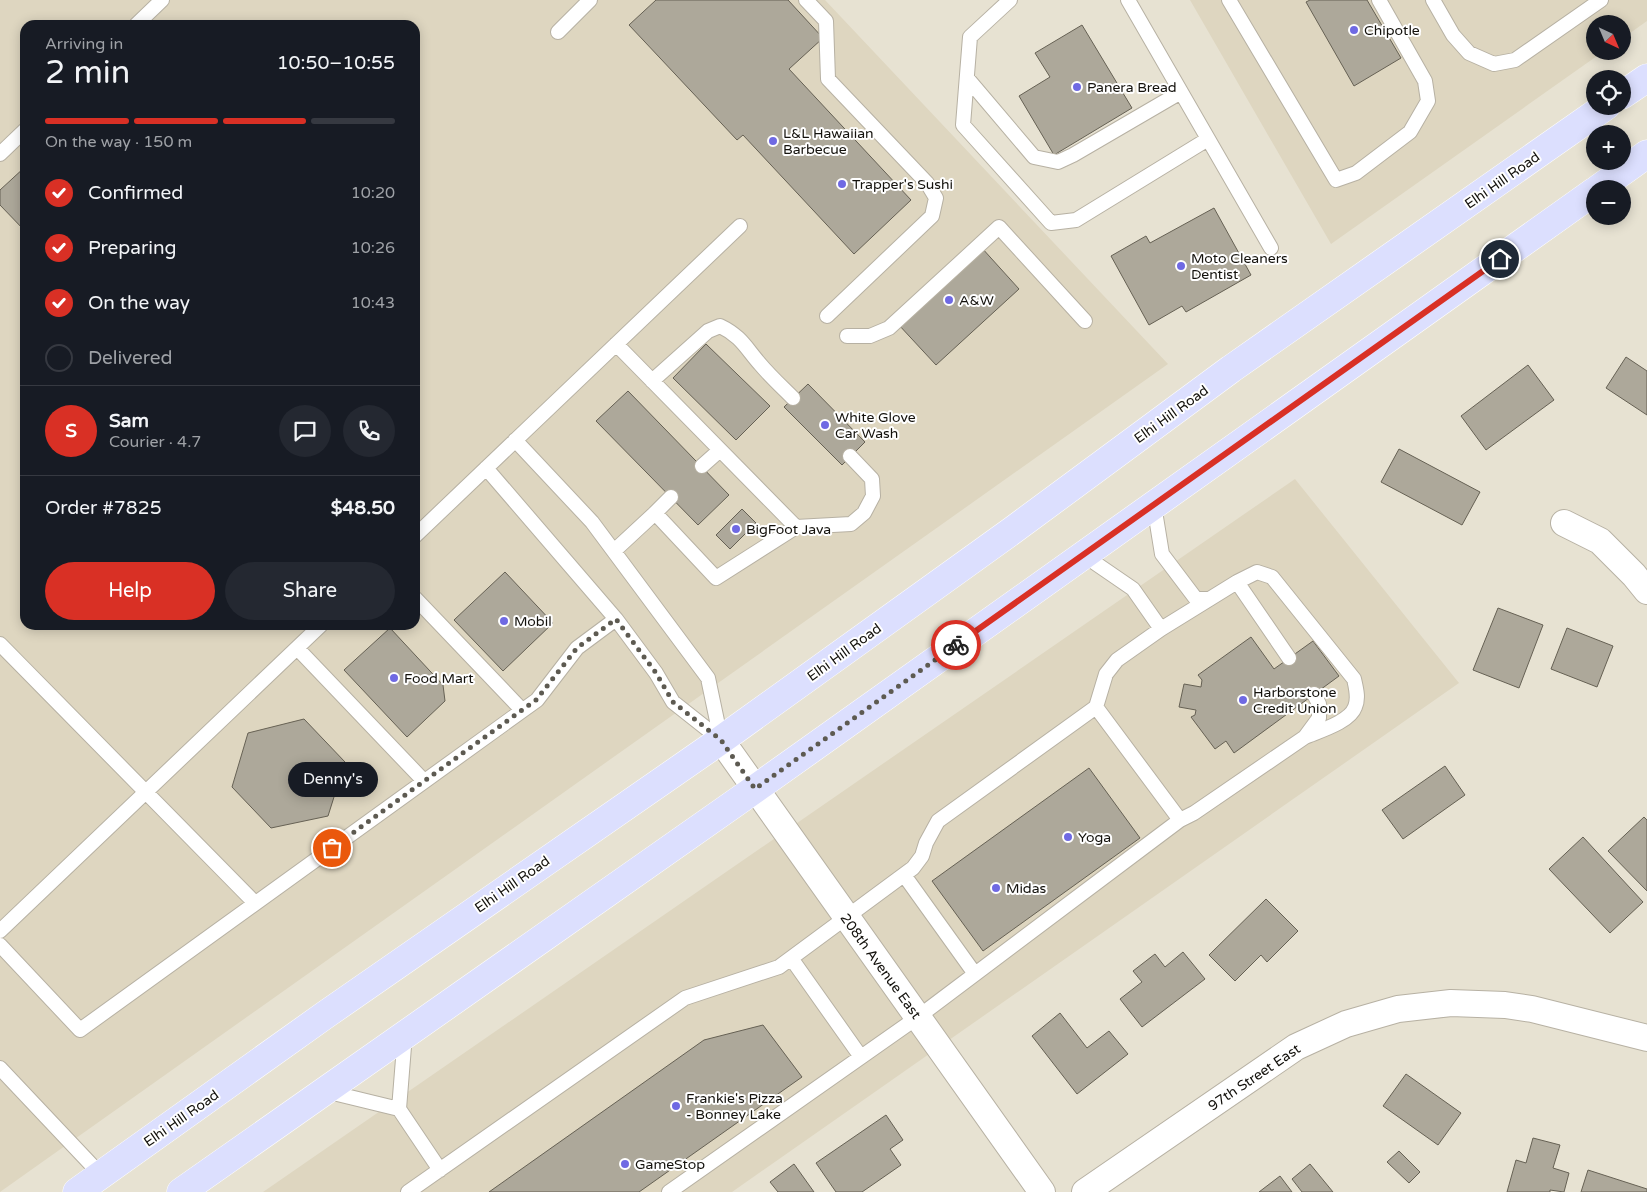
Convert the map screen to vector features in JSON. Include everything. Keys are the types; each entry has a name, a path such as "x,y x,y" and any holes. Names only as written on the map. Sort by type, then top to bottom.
{"main road":[{"path":"1631,89 1647,78"},
{"name":"Elhi Hill Road","path":"77,1192 324,1015 721,740 1231,370 1593,115"},
{"path":"1611,180 1647,154"},
{"path":"181,1192 755,789 1082,554 1154,505 1586,197"}],"street":[{"path":"1564,523 1600,541 1647,591"},
{"name":"208th Avenue East","path":"721,740 1042,1192"},
{"name":"97th Street East","path":"1086,1192 1296,1047 1346,1024 1398,1009 1452,1003 1505,1005 1532,1009 1647,1038"}],"lane":[{"path":"141,20 162,0"},
{"path":"558,32 590,0"},
{"path":"806,0 826,21 828,79 926,183 936,198 932,216 827,316"},
{"path":"1010,0 970,37 963,125 1051,223 1076,220 1208,139"},
{"path":"1128,0 1271,248"},
{"path":"1229,0 1336,180 1356,173 1410,132 1428,101 1425,81 1379,0"},
{"path":"1434,0 1453,35 1468,53 1494,64 1515,60 1601,0"},
{"path":"967,78 1034,157 1058,162 1074,155 1181,92"},
{"path":"0,154 20,135"},
{"path":"420,531 740,226"},
{"path":"847,336 870,336 889,328 999,227 1085,321"},
{"path":"652,381 708,331 720,326 732,332 745,344 760,364 793,398"},
{"path":"616,344 796,527"},
{"path":"515,440 592,522 708,678 721,740"},
{"path":"702,466 720,450"},
{"path":"655,513 716,578 796,527 851,524 864,513 873,496 872,479 850,456"},
{"path":"486,468 616,619 656,673 673,702 721,740"},
{"path":"614,551 671,497"},
{"path":"1154,505 1162,554 1196,599 1208,599"},
{"path":"1082,554 1133,589 1161,628"},
{"path":"408,1192 686,998 779,967 913,868 922,856 926,843 938,821 1096,707 1106,674 1117,660 1161,628 1237,582 1257,572 1272,576 1354,679 1357,695 1355,708 1342,721 1305,737 1194,813 1180,820 918,1017 669,1192"},
{"path":"1237,582 1290,658"},
{"path":"420,603 522,710"},
{"path":"0,945 80,1030 536,700 577,648 616,619"},
{"path":"0,931 316,630"},
{"path":"0,644 255,903"},
{"path":"297,648 424,781"},
{"path":"1305,737 1319,718 1319,704 1314,694"},
{"path":"1096,707 1180,820"},
{"path":"904,875 975,974"},
{"path":"791,958 861,1057"},
{"path":"405,1034 399,1109 440,1170"},
{"path":"0,1068 100,1175"},
{"path":"324,1090 399,1109"}],"shaded area":[{"path":"0,0 825,0 1168,364 0,1192"},
{"path":"1190,0 1647,0 1647,21 1631,32 1631,15 1586,15 1586,60 1591,60 1331,244"},
{"path":"1295,479 1459,683 732,1192 263,1192"}],"building":[{"path":"656,0 788,0 823,38 789,69 911,200 854,254 743,135 737,140 629,25"},
{"name":"Chipotle","path":"1310,0 1367,0 1401,58 1354,86 1306,2"},
{"name":"Panera Bread","path":"1082,25 1132,108 1054,155 1019,96 1050,77 1035,53"},
{"path":"20,172 20,226 0,205 0,190"},
{"name":"Moto Cleaners Dentist","path":"1214,208 1251,275 1186,312 1182,306 1149,325 1111,256 1146,236 1150,243"},
{"path":"981,247 1019,289 936,365 898,324"},
{"path":"706,344 770,406 736,440 673,378"},
{"path":"1626,357 1647,371 1647,415 1606,388"},
{"path":"1528,365 1554,400 1486,450 1461,416"},
{"name":"White Glove Car Wash","path":"808,384 865,442 842,465 784,407"},
{"path":"628,391 729,495 698,525 596,421"},
{"path":"1399,449 1480,492 1462,525 1381,482"},
{"name":"BigFoot Java","path":"742,509 756,523 730,549 716,535"},
{"name":"Mobil","path":"505,572 553,623 503,671 454,620"},
{"path":"1498,608 1543,625 1519,688 1473,670"},
{"path":"1567,628 1613,646 1597,687 1551,669"},
{"name":"Food Mart","path":"388,630 392,630 443,685 445,701 407,737 344,670"},
{"name":"Harborstone Credit Union","path":"1251,637 1274,669 1313,641 1339,676 1234,753 1226,741 1215,749 1191,717 1195,715 1196,710 1179,707 1184,684 1201,687 1202,680 1198,675"},
{"path":"304,719 345,762 328,816 271,828 232,787 248,733"},
{"path":"1445,766 1465,795 1403,839 1382,810"},
{"path":"1089,768 1140,838 983,951 932,881"},
{"path":"1644,817 1647,820 1647,891 1608,851"},
{"path":"1583,837 1643,902 1610,933 1549,869"},
{"path":"1266,899 1298,931 1267,962 1261,955 1235,981 1209,955"},
{"path":"1183,952 1205,979 1142,1027 1120,999 1142,982 1133,971 1155,954 1165,967"},
{"path":"1060,1013 1087,1048 1109,1031 1128,1054 1077,1094 1032,1036"},
{"path":"763,1025 802,1077 639,1192 489,1192 704,1040"},
{"path":"1406,1074 1461,1113 1438,1145 1383,1106"},
{"path":"886,1115 903,1140 890,1149 901,1165 862,1192 836,1192 816,1163"},
{"path":"1533,1138 1560,1145 1553,1168 1569,1173 1564,1192 1550,1190 1550,1192 1507,1192 1516,1160 1526,1163"},
{"path":"1399,1151 1420,1172 1409,1183 1387,1162"},
{"path":"794,1164 814,1192 778,1192 770,1182"},
{"path":"1310,1164 1333,1192 1302,1192 1292,1179"},
{"path":"1588,1170 1647,1189 1647,1192 1581,1192"},
{"path":"1280,1176 1292,1192 1259,1192"}],"way so far":[{"path":"332,848 536,700 577,648 616,619 656,673 673,702 721,740 755,789 956,645"}],"place":[{"name":"Chipotle","path":"1354,30"},
{"name":"Panera Bread","path":"1077,87"},
{"name":"L&L Hawaiian Barbecue","path":"773,141"},
{"name":"Trapper's Sushi","path":"842,184"},
{"name":"Moto Cleaners Dentist","path":"1181,266"},
{"name":"A&W","path":"949,300"},
{"name":"White Glove Car Wash","path":"825,425"},
{"name":"BigFoot Java","path":"736,529"},
{"name":"Mobil","path":"504,621"},
{"name":"Food Mart","path":"394,678"},
{"name":"Harborstone Credit Union","path":"1243,700"},
{"name":"Yoga","path":"1068,837"},
{"name":"Denny's","path":"332,848"},
{"name":"Midas","path":"996,888"},
{"name":"Frankie's Pizza - Bonney Lake","path":"676,1106"},
{"name":"GameStop","path":"625,1164"}],"route":[{"path":"956,645 1500,259"}]}
